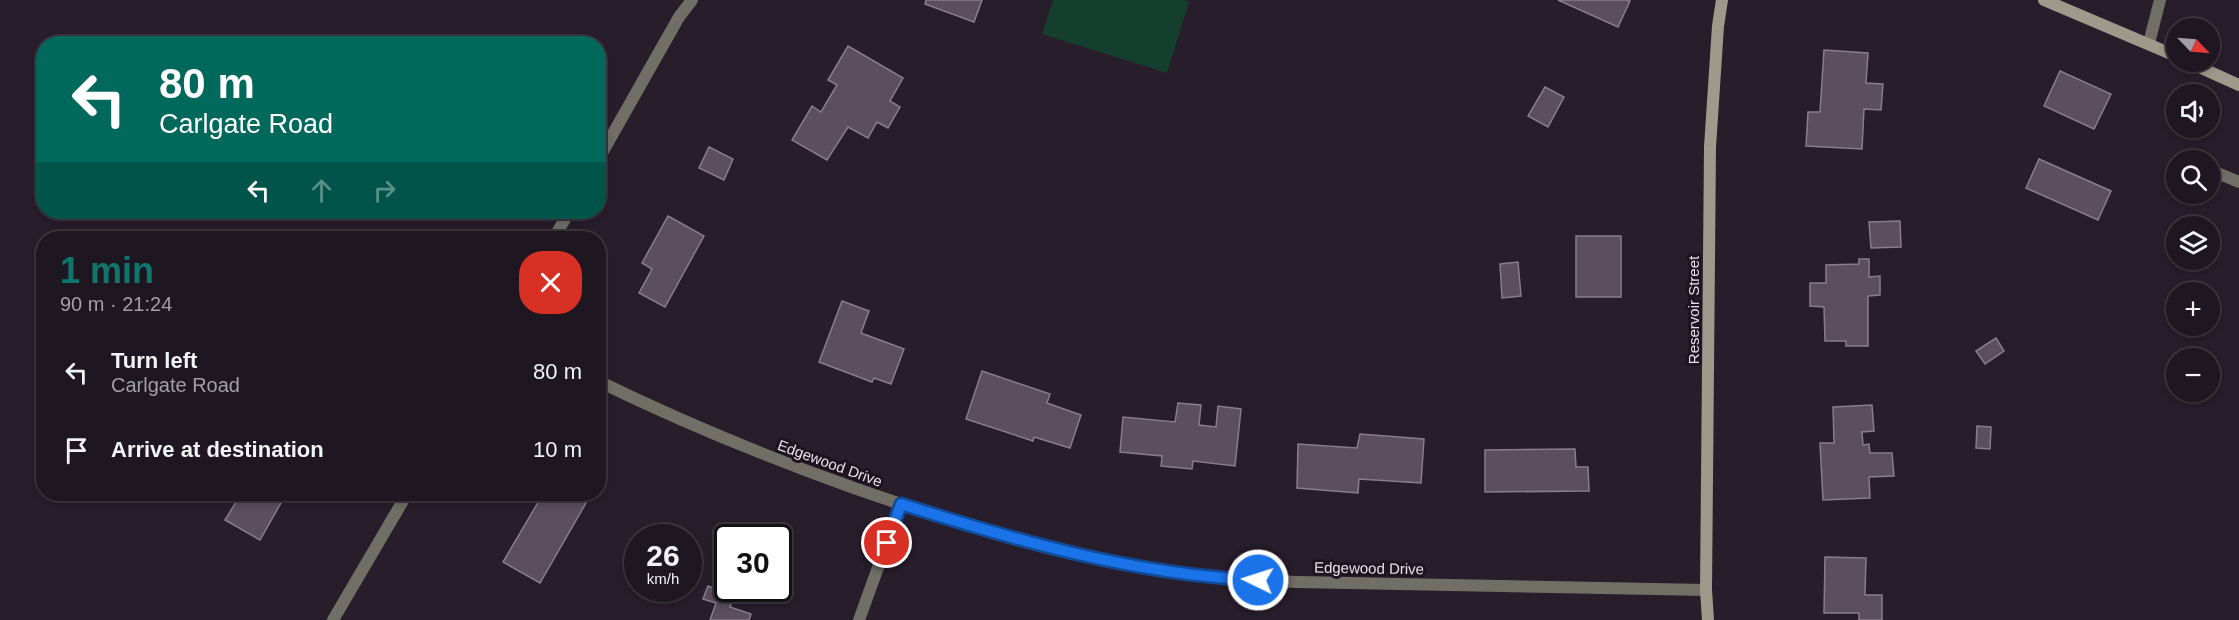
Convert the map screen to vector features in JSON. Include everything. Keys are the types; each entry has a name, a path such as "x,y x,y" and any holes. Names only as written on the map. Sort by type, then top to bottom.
{"street":[{"path":"606,146 679,17 692,0"},
{"name":"Reservoir Street","path":"1708,620 1706,590 1710,147 1718,26 1722,0"},
{"path":"2044,0 2166,51"},
{"path":"2149,43 2160,0"},
{"path":"2210,72 2239,85"},
{"path":"2220,174 2239,182"},
{"name":"Edgewood Drive","path":"606,385 729,442 901,504 1008,537 1143,568 1227,578 1361,584 1706,590"},
{"path":"333,620 403,501"},
{"path":"859,620 901,504"}],"green space":[{"path":"1053,0 1184,0 1189,2 1167,73 1042,34"}],"building":[{"path":"926,0 982,0 974,22 925,4"},
{"path":"1558,0 1626,0 1630,1 1618,27"},
{"path":"848,46 903,78 890,101 900,107 888,128 877,122 868,138 848,127 827,160 792,140 812,106 821,112 837,85 828,80"},
{"path":"1824,50 1868,53 1866,83 1883,84 1881,110 1864,109 1862,149 1806,146 1808,112 1820,112"},
{"path":"2060,71 2111,94 2094,129 2044,106"},
{"path":"1545,87 1564,97 1548,127 1528,116"},
{"path":"709,147 733,159 724,180 699,168"},
{"path":"2039,159 2111,191 2098,220 2026,188"},
{"path":"668,216 704,236 665,307 639,293 652,269 642,263"},
{"path":"1900,221 1901,247 1871,248 1869,222"},
{"path":"1576,236 1621,236 1621,297 1576,297"},
{"path":"1859,259 1869,259 1869,277 1880,276 1880,295 1868,296 1868,346 1846,346 1846,341 1825,341 1824,307 1810,306 1810,283 1826,283 1826,265 1859,264"},
{"path":"1518,262 1521,296 1502,298 1500,264"},
{"path":"842,301 869,311 861,333 904,349 891,384 874,378 872,382 819,362"},
{"path":"1996,338 2004,351 1985,364 1976,351"},
{"path":"982,371 1050,394 1047,403 1081,415 1070,448 1034,437 1033,441 966,419"},
{"path":"1178,403 1201,405 1199,425 1216,427 1218,406 1241,409 1235,466 1193,461 1192,469 1161,466 1162,456 1120,452 1123,417 1175,422"},
{"path":"1872,405 1874,431 1862,432 1863,445 1869,444 1870,453 1892,453 1894,476 1869,477 1870,498 1823,500 1820,443 1834,443 1833,407"},
{"path":"1977,426 1991,427 1990,449 1976,448"},
{"path":"1360,434 1424,439 1421,483 1359,479 1358,493 1297,488 1298,444 1357,448"},
{"path":"1575,449 1576,467 1588,467 1589,491 1485,492 1485,450"},
{"path":"237,501 282,501 260,540 225,520"},
{"path":"539,501 582,501 586,503 540,583 503,562"},
{"path":"1825,557 1866,558 1865,595 1882,595 1882,620 1859,620 1859,613 1824,613"},
{"path":"708,586 714,588 714,602 732,602 730,607 751,614 749,620 710,620 716,603 703,599"}],"route":[{"path":"887,543 901,504 1008,537 1100,559 1143,568 1258,580"}]}
